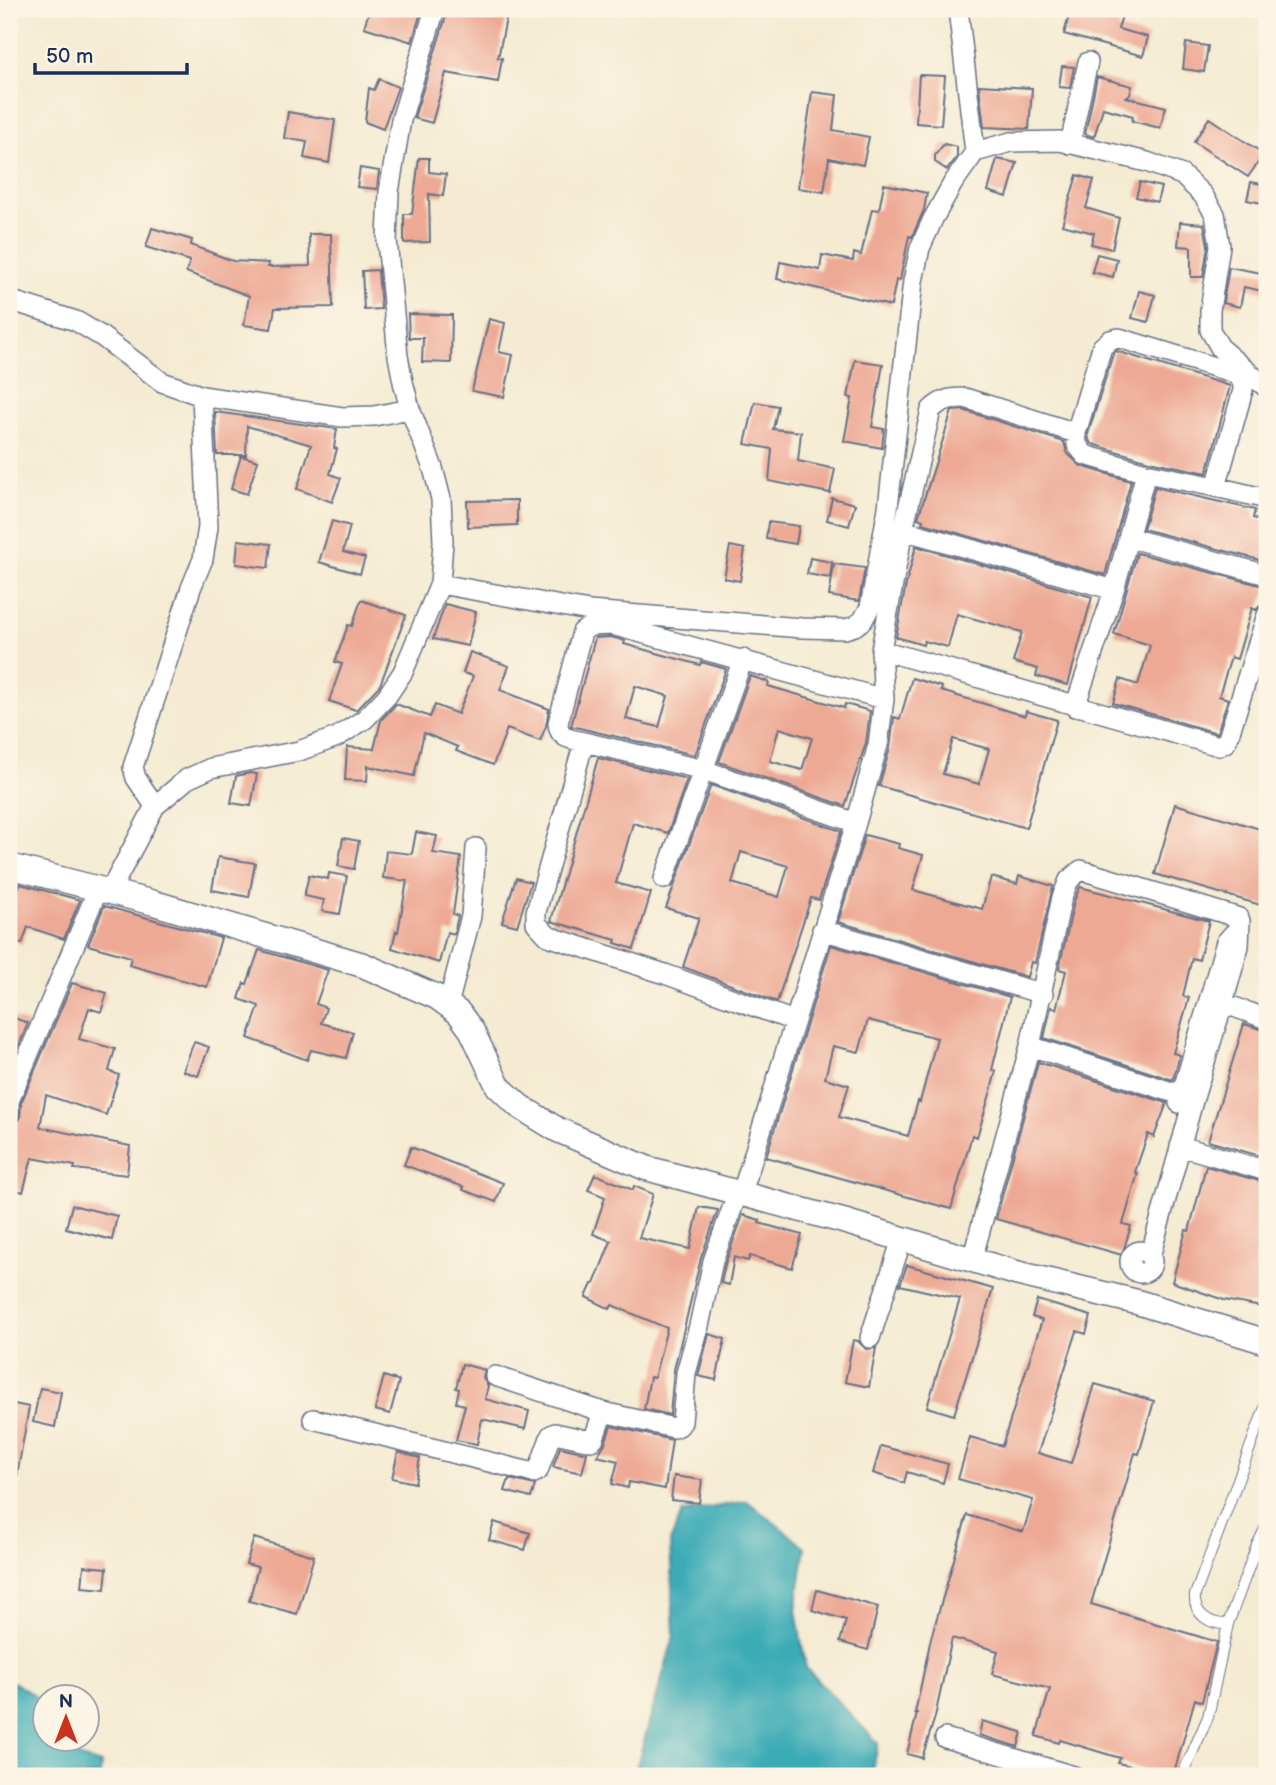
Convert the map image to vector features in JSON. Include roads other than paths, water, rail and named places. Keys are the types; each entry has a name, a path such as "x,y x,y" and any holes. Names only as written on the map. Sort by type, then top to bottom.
{"street":[{"path":"9,1114 9,1101 103,891 155,806 187,779 211,768 299,751 337,737 365,719 387,696 404,672 440,584 442,499 410,409 398,355 387,240 388,192 401,120 435,9"},
{"path":"958,9 975,152"},
{"path":"1070,144 1088,61"},
{"path":"440,584 589,611 724,623 845,629 863,620 870,607 888,508 912,281 920,248 953,183 975,152 1011,142 1060,141 1147,162 1182,175 1203,195 1215,214 1220,246 1210,310 1210,330 1221,349 1267,388"},
{"path":"9,300 76,321 101,336 162,382 202,396 342,417 374,416 410,409"},
{"path":"1216,487 1243,390 1239,377 1231,372 1132,341 1119,338 1110,340 1102,347 1076,433 1077,445 1085,454 1146,473 1267,499"},
{"path":"155,806 136,778 133,767 191,588 203,559 208,527 202,396"},
{"path":"495,1377 603,1412 674,1428 682,1422 686,1373 713,1261 739,1195 878,745 884,699 881,650 903,530 931,410 939,401 965,398 1076,433"},
{"path":"1075,707 1130,538 1146,473"},
{"path":"903,530 1114,590"},
{"path":"1130,538 1267,576"},
{"path":"881,650 1219,746 1225,743 1267,615"},
{"path":"856,823 704,770 564,737 558,731 558,723 582,632 590,626 612,625 884,699"},
{"path":"664,879 743,659"},
{"path":"584,743 536,912 536,923 548,936 665,974 794,1021"},
{"path":"448,1005 471,916 476,848"},
{"path":"9,866 154,903 363,965 437,997 459,1013 472,1031 498,1086 519,1106 558,1130 646,1168 843,1221 972,1260 1129,1300 1267,1342"},
{"path":"972,1260 1030,1046 1062,897 1069,880 1081,870 1239,918 1239,946 1223,1003 1180,1146 1129,1300"},
{"path":"1141,1261 1181,1095 1226,942 1239,926"},
{"path":"822,930 1043,993"},
{"path":"1223,1003 1267,1019"},
{"path":"1030,1046 1181,1095"},
{"path":"1180,1146 1267,1171"},
{"path":"870,1338 902,1239"},
{"path":"313,1419 534,1473 538,1471 551,1435 555,1433 591,1441 603,1412"},
{"path":"945,1738 1074,1776"}],"lane":[{"path":"1228,1625 1221,1625 1199,1614 1194,1606 1195,1595 1267,1402"},
{"path":"1254,1438 1267,1443"},
{"path":"1182,1776 1208,1717 1228,1625 1267,1525"}],"water":[{"path":"747,1501 805,1547 796,1610 806,1668 878,1743 872,1776 634,1776 674,1636 670,1542 682,1513"},
{"path":"9,1682 32,1694 32,1754 78,1754 77,1757 101,1764 100,1776 9,1776"}]}
